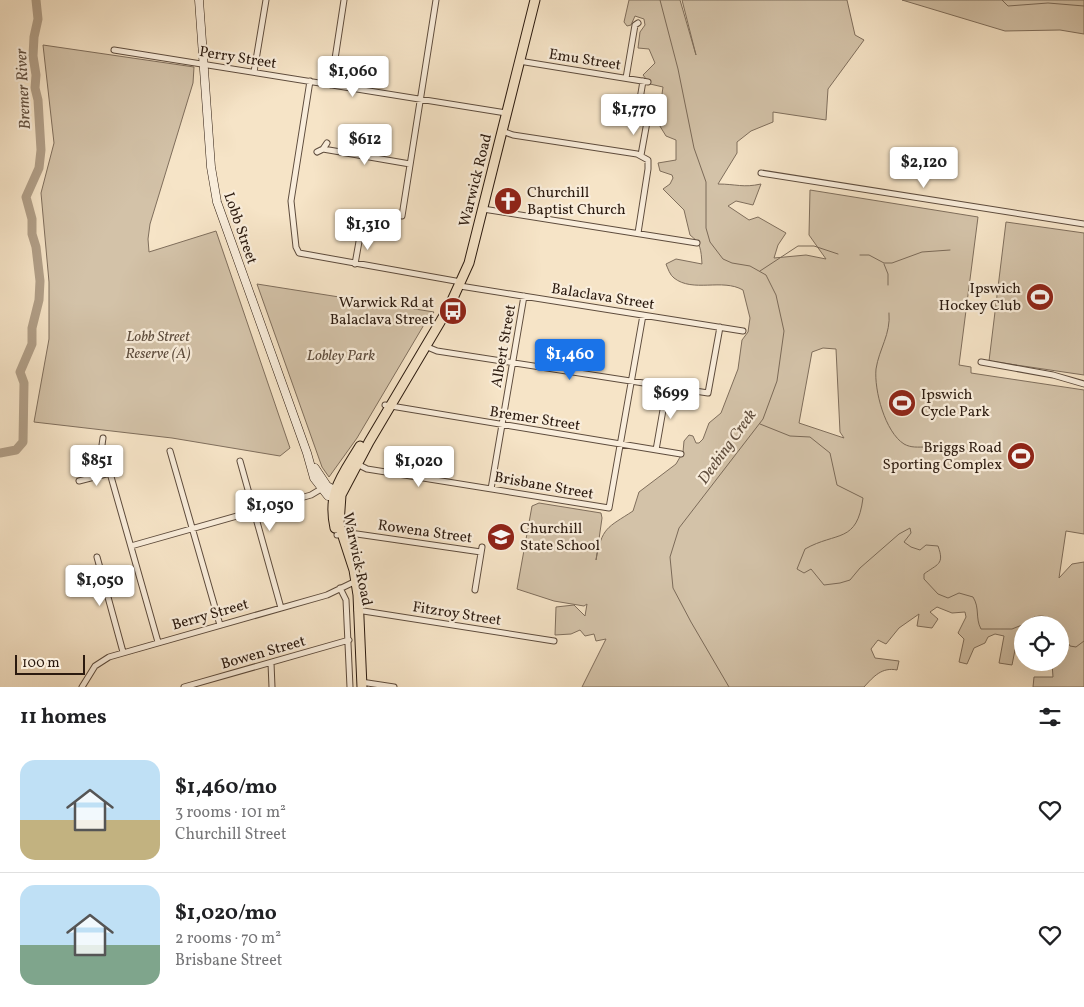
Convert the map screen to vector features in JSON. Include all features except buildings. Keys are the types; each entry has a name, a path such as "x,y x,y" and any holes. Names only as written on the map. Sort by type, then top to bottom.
{"main road":[{"name":"Lobb Street","path":"199,0 201,49 204,64 211,167 217,202 307,453 314,478 321,489"},
{"name":"Warwick Road","path":"362,684 354,582 339,534 336,493 425,346 460,284 469,263 535,0"},
{"name":"Warwick Road","path":"336,493 357,464 387,406"},
{"name":"Lobb Street","path":"307,453 319,476 336,493"},
{"path":"321,489 328,496 336,493"}],"street":[{"path":"254,72 266,0"},
{"path":"331,85 344,0"},
{"path":"402,216 436,0"},
{"path":"626,78 635,25 638,23"},
{"name":"Perry Street","path":"114,50 506,113"},
{"name":"Emu Street","path":"519,61 645,82 637,117"},
{"name":"Balaclava Street","path":"310,81 291,201 296,247 299,253 524,296 743,331"},
{"path":"640,155 647,122"},
{"path":"501,131 513,135 640,155 648,160 649,164 638,233"},
{"path":"324,149 327,143"},
{"path":"318,152 324,149 410,164"},
{"path":"761,173 1084,224"},
{"path":"483,209 698,243"},
{"path":"355,264 360,236"},
{"name":"Albert Street","path":"491,489 524,296"},
{"path":"621,444 642,315"},
{"path":"425,346 437,351 705,393 709,391 720,327"},
{"path":"981,362 1053,375 1084,384"},
{"path":"656,450 667,387"},
{"name":"Bremer Street","path":"387,406 681,454"},
{"path":"102,438 102,444 158,642"},
{"name":"Brisbane Street","path":"357,464 367,470 609,508 621,444"},
{"path":"170,451 220,625"},
{"path":"240,461 281,608"},
{"path":"80,481 110,473"},
{"path":"131,546 311,495 321,489"},
{"name":"Rowena Street","path":"339,534 350,533 482,549 475,590"},
{"path":"97,557 123,652"},
{"name":"Berry Street","path":"82,687 95,666 109,656 281,608 327,594 354,582"},
{"name":"Warwick Road","path":"340,588 346,600 350,687"},
{"name":"Fitzroy Street","path":"357,610 554,641"},
{"name":"Bowen Street","path":"184,687 194,686 349,640"},
{"path":"271,663 272,687"},
{"path":"362,684 394,687"}],"green space":[{"path":"629,0 680,0 696,55 682,0 847,0 855,35 864,40 828,89 826,120 773,112 773,122 751,131 737,142 737,153 718,184 744,186 761,184 753,205 736,201 728,206 749,220 758,217 786,233 778,245 774,258 806,255 826,259 809,235 810,190 978,217 959,365 971,367 971,373 1084,390 1084,534 1066,531 1059,578 1072,564 1084,562 1084,687 1033,687 1034,677 1053,677 1053,671 1069,671 1069,616 1014,616 1014,655 1012,665 999,663 1004,636 995,634 988,637 985,643 974,648 967,664 959,662 964,639 958,633 966,617 965,612 952,613 937,607 930,612 938,619 932,628 917,626 919,614 899,628 886,644 878,640 871,649 875,658 899,661 897,670 883,671 864,687 582,687 606,639 596,641 594,634 585,636 580,630 571,634 555,635 556,607 574,605 585,616 587,604 584,606 554,601 517,589 532,506 539,503 601,513 602,518 596,560 603,534 611,525 633,511 639,492 676,464 683,452 684,441 689,435 693,436 696,443 699,443 703,439 709,423 721,413 738,369 742,340 748,332 750,318 743,290 726,285 690,285 673,277 668,270 666,264 676,259 702,264 701,251 696,241 690,235 684,210 663,189 670,184 673,178 672,175 660,171 658,163 676,160 676,140 666,136 658,123 663,87 650,84 643,75 655,63 649,49 638,48 640,32 645,25 644,19 635,16 631,25 627,26 624,22","holes":["823,348 836,349 840,432 844,438 799,423 812,352"]},
{"path":"902,0 1084,0 1084,34 1060,30 1005,31"},
{"name":"Lobb Street Reserve (A)","path":"43,45 194,67 193,83 150,224 149,252 216,231 290,448 280,456 172,438 34,422 49,339 49,282 41,193 54,143"},
{"name":"Ipswich Hockey Club","path":"1006,222 1084,233 1084,375 989,361"},
{"name":"Lobley Park","path":"257,284 434,312 425,323 357,438 329,477 322,467"}],"waterway":[{"name":"Bremer River","path":"0,453 16,450 23,442 24,383 20,372 32,344 32,328 39,300 40,281 36,247 32,234 32,219 26,197 39,168 41,150 33,56 34,37 38,19 36,0"},
{"name":"Deebing Creek","path":"660,0 678,69 694,148 706,182 706,228 710,242 723,259 732,263 750,266 766,275 776,295 784,331 777,381 763,419 679,528 670,557 673,588 729,687"},
{"path":"1002,0 1008,6 1048,3 1084,6"},
{"path":"760,271 798,246 814,246 838,254"},
{"path":"860,255 869,255 884,263 892,263 922,252 950,250"},
{"path":"884,264 888,274 888,285"},
{"path":"889,313 887,335 876,369 877,388 882,410 891,430 904,444 926,447"},
{"path":"760,424 790,436 810,437 830,453 837,485 863,498 856,523 850,530 805,549 797,569 804,573 811,569 824,585 850,580 860,568 899,534 910,528 911,533 904,542 911,547 920,550 926,545 938,546 941,557 940,561 924,574 924,579 938,594 948,598 959,593 973,597 981,629 1014,628"},
{"path":"1069,644 1076,647 1084,641"}],"place":[{"name":"Churchill Baptist Church","path":"508,201"},
{"name":"Ipswich Hockey Club","path":"1040,297"},
{"name":"Warwick Rd at Balaclava Street","path":"453,311"},
{"name":"Ipswich Cycle Park","path":"902,403"},
{"name":"Briggs Road Sporting Complex","path":"1021,456"},
{"name":"Churchill State School","path":"501,537"}]}
